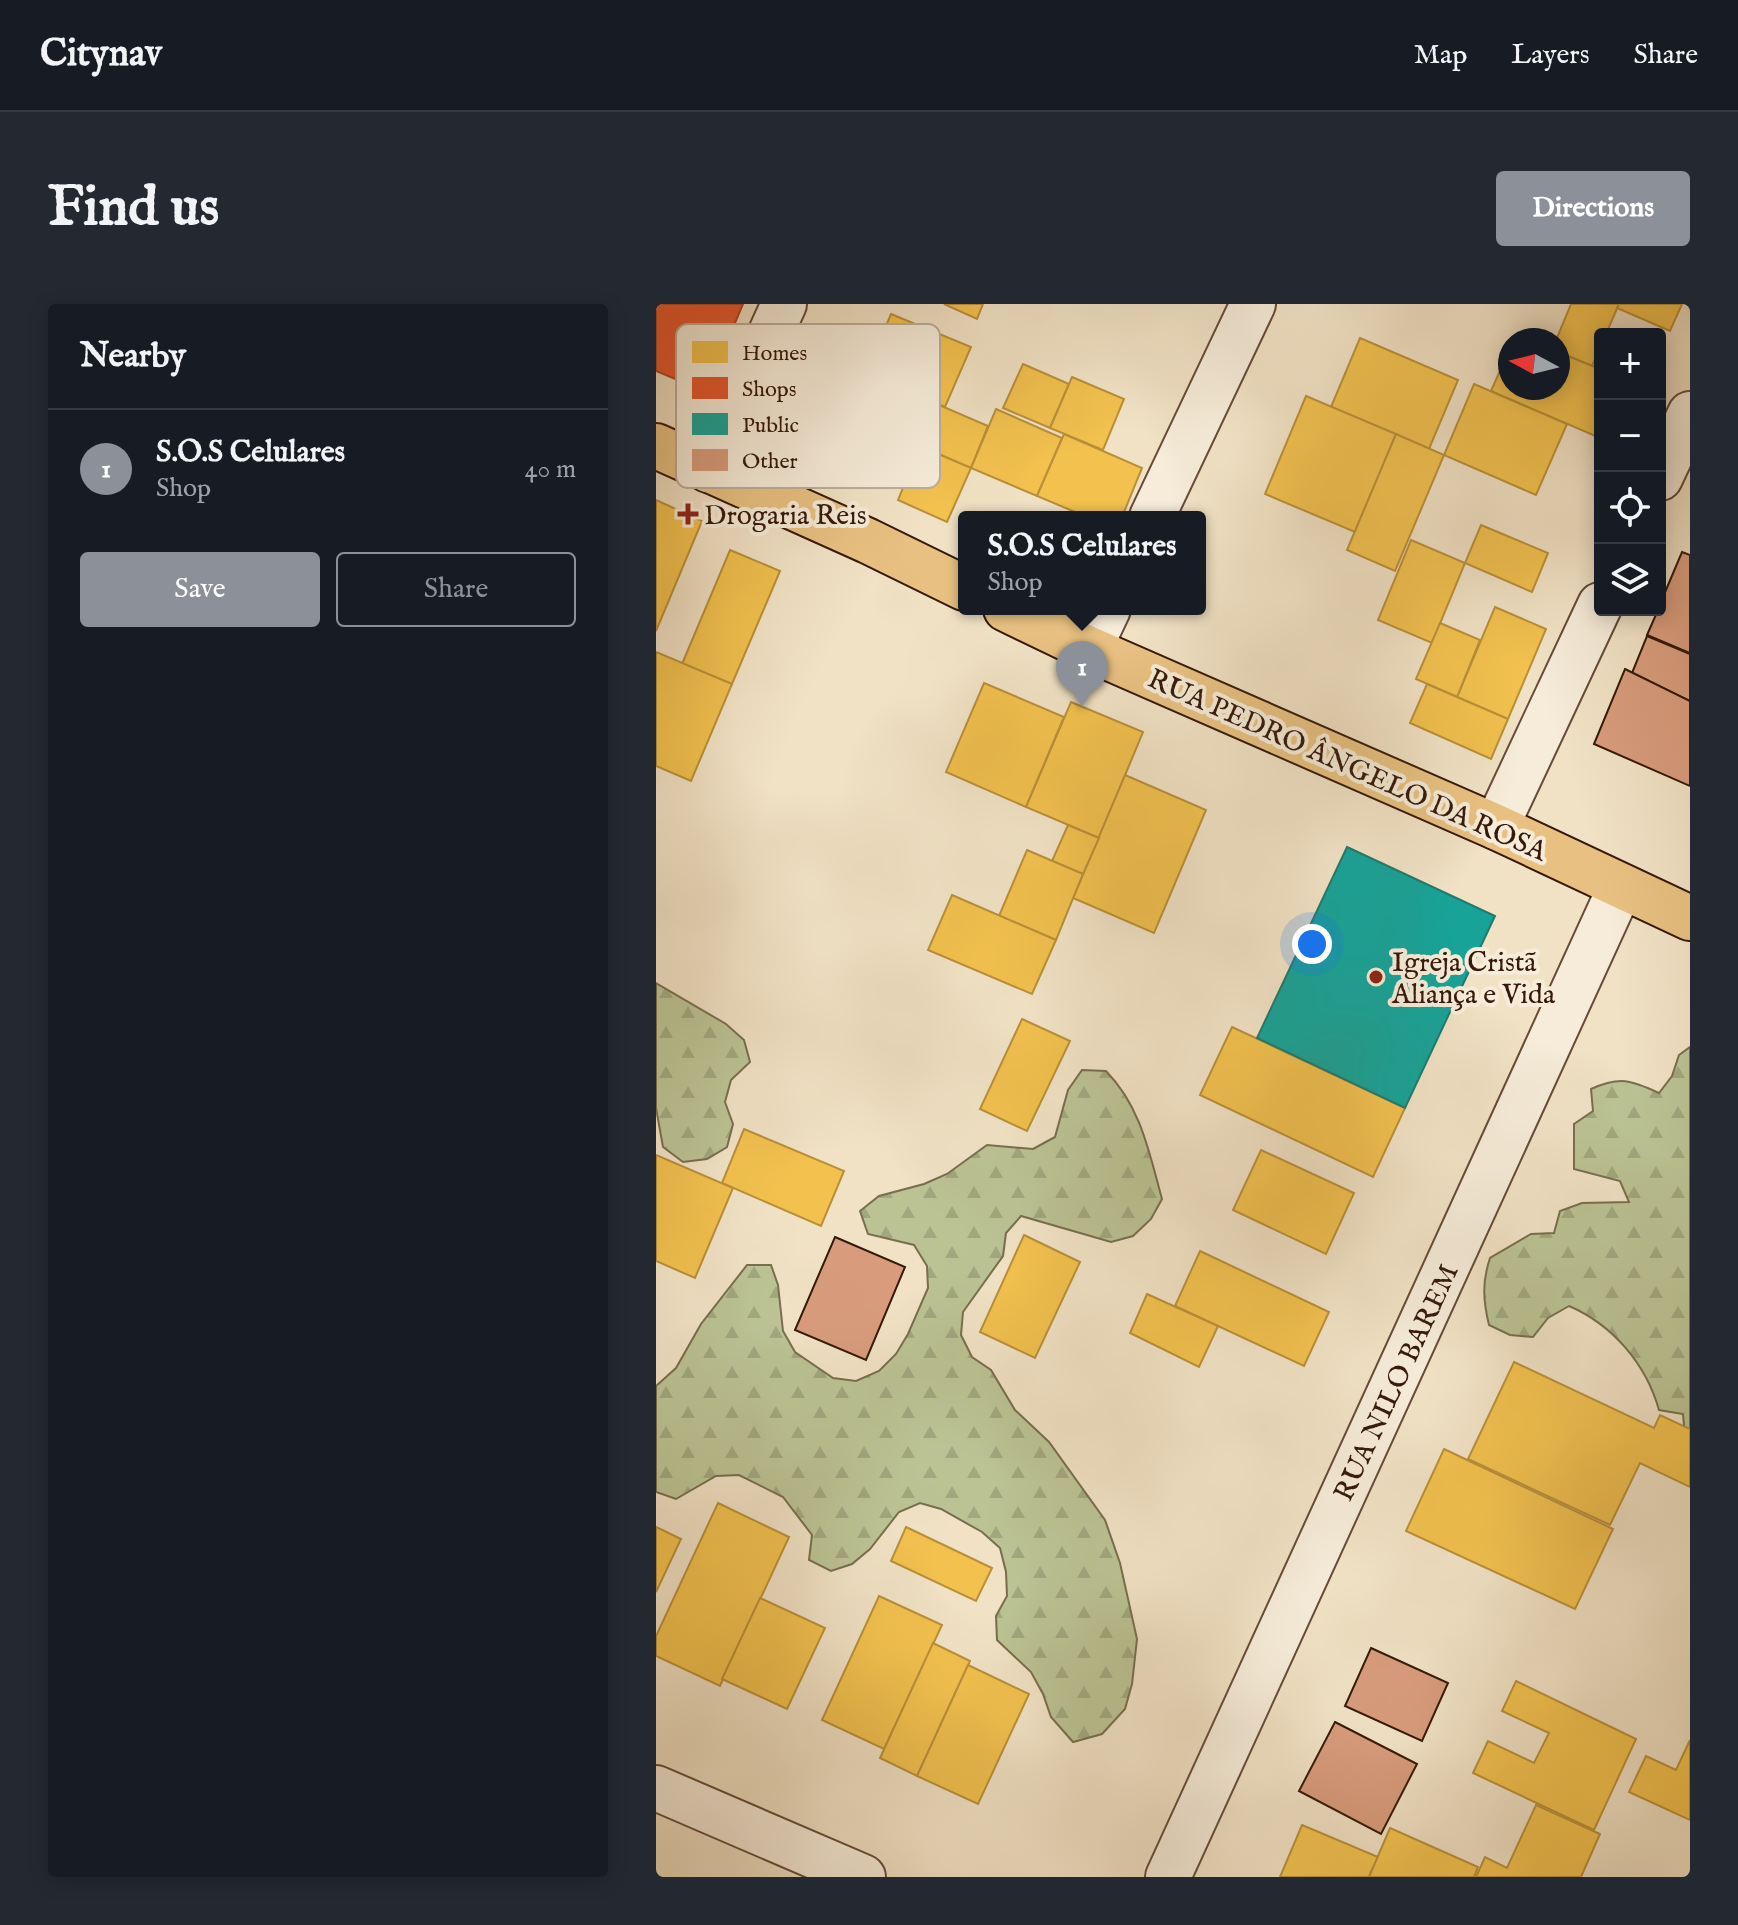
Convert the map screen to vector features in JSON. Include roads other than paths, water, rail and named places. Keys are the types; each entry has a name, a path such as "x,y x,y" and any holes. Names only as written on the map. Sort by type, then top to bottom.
{"main road":[{"path":"656,446 676,455"},
{"path":"749,488 958,585"},
{"name":"RUA PEDRO ÂNGELO DA ROSA","path":"1018,615 1089,649 1496,827 1690,918"}],"street":[{"path":"775,324 784,304"},
{"path":"1155,511 1253,304"},
{"path":"1663,472 1690,414"},
{"path":"1089,649 1105,615"},
{"path":"1496,827 1595,616"},
{"name":"RUA NILO BAREM","path":"1168,1877 1621,886"},
{"path":"656,1788 863,1877"}],"place":[{"name":"Drogaria Reis","path":"688,514"},
{"name":"S.O.S Celulares","path":"1082,707"},
{"name":"Igreja Cristã Aliança e Vida","path":"1376,977"}]}
